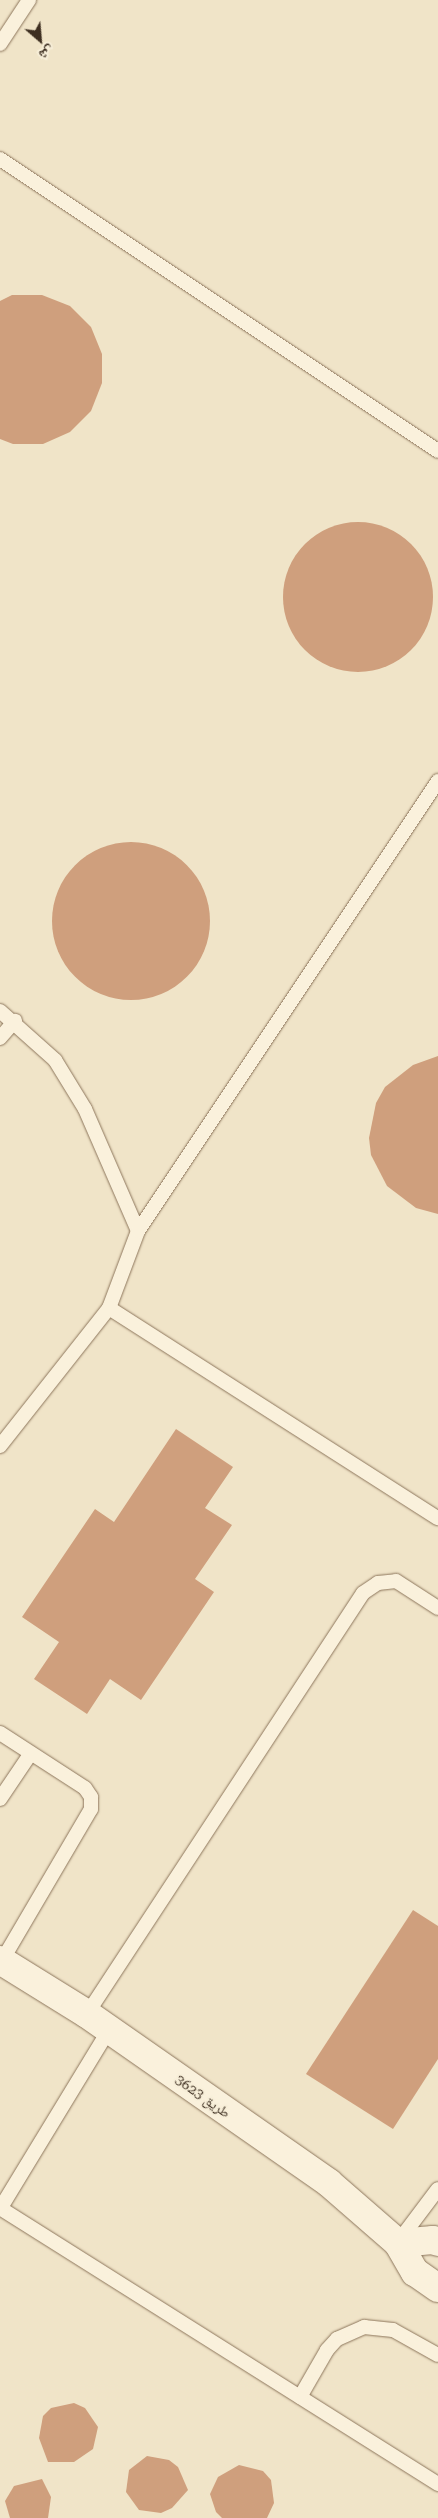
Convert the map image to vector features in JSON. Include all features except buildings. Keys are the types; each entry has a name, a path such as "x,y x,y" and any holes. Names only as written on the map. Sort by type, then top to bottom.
{"street":[{"name":"طريق 3623","path":"1,1961 86,2014 328,2183 398,2242 415,2272 438,2288"},
{"path":"398,2242 438,2242"}],"lane":[{"path":"0,44 29,0"},
{"path":"0,159 438,451"},
{"path":"0,1446 108,1308 138,1231 438,781"},
{"path":"0,1012 15,1021 55,1060 85,1109 138,1231"},
{"path":"0,1038 15,1021"},
{"path":"108,1308 438,1518"},
{"path":"86,2014 363,1593 378,1583 396,1581 438,1608"},
{"path":"0,1733 85,1788 91,1797 91,1809 1,1961"},
{"path":"0,1799 31,1753"},
{"path":"109,2030 0,2208 438,2484"},
{"path":"398,2242 438,2188"},
{"path":"300,2397 327,2350 338,2339 364,2327 393,2330 438,2355"}]}
